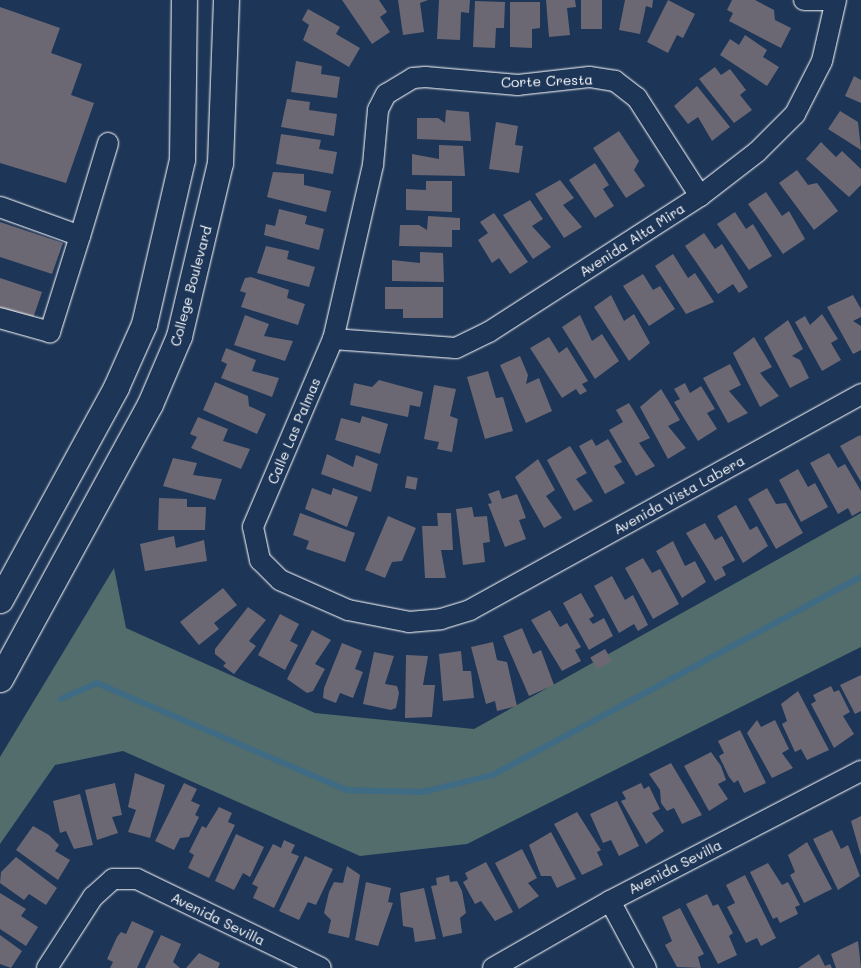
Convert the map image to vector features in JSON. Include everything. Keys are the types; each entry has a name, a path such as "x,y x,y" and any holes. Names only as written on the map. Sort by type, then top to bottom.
{"main road":[{"path":"0,600 116,387 144,324 182,159 184,0"},
{"name":"College Boulevard","path":"0,680 150,404 179,336 220,163 226,0"}],"street":[{"path":"804,0 835,0"},
{"name":"Avenida Alta Mira","path":"333,339 456,348 490,332 700,196 757,152 795,114 822,61 835,0"},
{"name":"Corte Cresta","path":"425,77 518,84 590,77 615,81 637,98 700,196"},
{"name":"Calle Las Palmas","path":"425,77 413,78 386,94 378,110 373,165 333,339 253,527 260,560 280,580 348,610 409,622 470,610 496,596"},
{"path":"0,318 50,332 108,143"},
{"path":"0,207 80,236"},
{"name":"Avenida Vista Labera","path":"496,596 861,394"},
{"name":"Avenida Sevilla","path":"493,968 610,901 861,771"},
{"name":"Avenida Sevilla","path":"47,968 93,897 113,879 137,879 321,968"},
{"path":"610,901 646,968"}],"green space":[{"path":"861,513 861,647 467,844 360,856 123,751 55,765 0,844 0,757 114,568 126,628 315,713 474,729"}],"building":[{"path":"342,0 379,0 387,12 380,17 390,32 372,44"},
{"path":"398,0 428,0 420,3 424,32 403,35"},
{"path":"439,0 470,0 469,13 461,12 460,40 437,39"},
{"path":"546,0 575,0 576,7 567,8 570,35 549,37"},
{"path":"581,0 602,0 602,29 581,29"},
{"path":"625,0 653,0 652,8 646,6 640,34 619,30"},
{"path":"668,0 695,14 683,38 677,35 668,53 647,42"},
{"path":"732,0 755,0 774,10 775,20 791,28 781,48 729,21 733,13 727,10"},
{"path":"475,1 505,2 504,28 496,28 495,48 473,47"},
{"path":"510,2 540,2 540,28 532,29 532,48 510,47"},
{"path":"0,7 60,28 51,53 82,64 71,95 94,103 66,183 0,163"},
{"path":"308,9 340,27 336,34 360,48 349,67 303,40 309,25 302,20"},
{"path":"745,35 767,50 763,57 779,67 767,86 720,55 730,39 739,45"},
{"path":"296,61 322,66 321,74 340,77 337,98 291,92"},
{"path":"715,67 721,75 730,69 746,90 740,95 752,110 734,123 699,79"},
{"path":"854,76 861,80 861,103 845,96"},
{"path":"697,86 730,127 712,141 698,117 688,124 674,106"},
{"path":"287,99 310,102 309,110 337,114 334,136 281,127"},
{"path":"446,110 469,112 471,141 417,139 417,118 438,118 445,123"},
{"path":"840,111 858,122 861,150 828,129"},
{"path":"496,122 518,126 515,145 523,146 519,173 489,169"},
{"path":"619,131 639,161 634,170 645,186 626,198 593,148"},
{"path":"281,134 321,140 319,149 337,152 333,174 276,164"},
{"path":"821,142 836,157 842,151 861,169 861,185 849,197 806,159"},
{"path":"439,145 463,146 465,176 412,175 412,154 439,159"},
{"path":"595,163 609,185 603,189 614,206 595,218 569,180"},
{"path":"797,170 808,185 817,183 838,211 814,230 779,183"},
{"path":"273,172 304,174 304,185 331,191 326,212 267,197"},
{"path":"560,180 574,198 563,205 582,227 564,238 535,194"},
{"path":"426,181 452,181 452,212 406,210 406,189 426,190"},
{"path":"766,192 782,216 789,211 805,239 783,254 748,204"},
{"path":"530,200 543,219 532,226 551,247 533,259 503,215"},
{"path":"279,209 307,216 305,224 324,229 319,250 264,235 266,224 275,226"},
{"path":"735,212 746,229 753,224 772,256 749,270 717,224"},
{"path":"494,213 528,262 510,274 499,258 492,263 478,240 488,233 480,222"},
{"path":"428,216 460,218 460,230 452,230 452,247 399,246 400,225 419,225 427,230"},
{"path":"0,222 63,243 52,274 0,257"},
{"path":"704,233 715,249 722,244 748,287 739,293 733,284 718,294 685,246"},
{"path":"266,246 289,251 287,259 315,267 309,287 257,273"},
{"path":"420,252 443,253 444,282 392,281 392,260 420,263"},
{"path":"673,254 688,278 695,273 714,302 686,314 655,266"},
{"path":"643,274 653,290 660,286 675,309 649,326 623,286"},
{"path":"251,277 289,290 287,298 305,304 298,325 241,307 246,293 240,291 245,278"},
{"path":"0,278 42,292 31,324 0,314"},
{"path":"385,287 443,287 443,318 403,318 403,309 385,309"},
{"path":"611,295 624,321 634,314 650,343 629,361 594,307"},
{"path":"853,295 861,309 861,317 853,321 861,326 861,350 853,354 827,307"},
{"path":"822,314 838,339 831,343 841,360 822,371 795,322 805,316 810,325"},
{"path":"245,315 269,324 264,336 293,341 285,361 234,345"},
{"path":"580,315 592,341 602,334 619,361 595,379 562,327"},
{"path":"788,320 803,349 792,356 800,360 809,378 790,388 764,338"},
{"path":"549,337 559,353 567,347 588,381 582,384 587,391 580,395 576,389 562,398 530,348"},
{"path":"754,337 772,367 760,373 779,396 760,407 733,353"},
{"path":"226,348 256,360 252,371 279,378 272,397 221,378 227,364 221,361"},
{"path":"520,356 528,375 526,384 539,378 552,411 526,423 500,365"},
{"path":"730,364 741,385 729,391 748,413 728,423 703,378"},
{"path":"488,371 496,398 503,397 513,431 485,439 467,377"},
{"path":"379,380 423,392 420,407 410,405 408,417 350,405 354,383 372,387"},
{"path":"215,382 248,396 249,406 266,414 257,434 203,410"},
{"path":"685,383 690,393 701,386 715,409 707,413 717,429 698,441 674,402 680,399 674,389"},
{"path":"434,385 456,389 450,416 458,419 452,452 437,449 439,442 424,439"},
{"path":"661,389 680,420 668,426 686,448 668,459 640,407"},
{"path":"629,403 650,438 639,443 655,466 636,476 609,430 623,422 616,410"},
{"path":"362,416 388,424 380,454 335,440 341,418 360,423"},
{"path":"198,417 228,429 223,441 250,449 241,469 191,448 197,437 190,434"},
{"path":"860,435 861,437 861,482 840,446"},
{"path":"592,439 596,446 608,439 622,462 614,466 625,483 605,494 579,446"},
{"path":"570,446 587,473 576,479 593,501 574,511 547,460"},
{"path":"829,453 838,468 845,464 861,491 861,511 852,516 848,508 838,514 810,463"},
{"path":"327,454 353,467 356,455 378,464 371,492 321,474"},
{"path":"173,458 197,463 193,475 222,479 215,500 163,486"},
{"path":"538,459 555,490 546,496 562,518 544,528 515,477"},
{"path":"798,469 808,487 815,483 828,507 801,522 779,480"},
{"path":"407,476 418,478 416,490 405,488"},
{"path":"312,488 331,495 333,488 358,497 347,527 305,509"},
{"path":"767,488 776,504 786,503 803,533 776,549 748,499"},
{"path":"499,490 502,499 517,494 526,518 519,520 526,539 505,547 488,504 492,503 488,494"},
{"path":"159,498 187,499 187,507 206,507 205,530 158,530"},
{"path":"736,505 750,530 757,526 768,546 743,563 717,516"},
{"path":"472,507 474,517 487,516 490,542 483,543 485,562 463,565 456,509"},
{"path":"300,513 355,533 345,562 306,549 309,541 293,535"},
{"path":"437,513 451,513 453,550 441,550 446,578 425,578 422,526 438,526"},
{"path":"388,516 416,528 402,561 392,562 385,578 365,570"},
{"path":"705,523 715,540 722,536 735,560 722,567 726,575 715,581 686,533"},
{"path":"174,536 176,548 204,540 207,561 145,571 140,544"},
{"path":"673,541 685,566 695,561 706,582 682,598 656,551"},
{"path":"643,558 652,573 660,569 679,604 653,619 625,568"},
{"path":"612,576 625,600 633,595 648,625 638,631 634,624 619,633 594,586"},
{"path":"223,588 237,605 214,623 219,629 199,645 180,622"},
{"path":"581,593 594,616 589,619 593,624 604,618 613,636 589,650 563,603"},
{"path":"248,607 266,620 249,641 256,646 234,674 223,666 226,663 215,654 215,649"},
{"path":"550,610 560,627 567,623 581,647 575,650 581,661 562,671 531,620"},
{"path":"280,614 299,624 290,641 298,645 285,670 258,655"},
{"path":"522,628 533,654 541,650 554,685 529,696 503,636"},
{"path":"312,630 331,640 315,664 325,669 313,691 307,693 287,679"},
{"path":"493,642 497,660 507,662 517,706 497,711 495,701 486,704 471,647"},
{"path":"342,643 362,651 355,669 363,672 353,698 340,693 336,703 323,698 324,688"},
{"path":"605,649 612,661 597,670 590,658"},
{"path":"461,651 463,671 471,671 474,698 443,701 439,654"},
{"path":"374,652 394,656 385,684 397,686 399,693 396,708 391,710 363,704"},
{"path":"406,655 428,656 423,685 435,685 432,717 405,718"},
{"path":"861,675 861,711 855,714 840,685"},
{"path":"831,686 834,692 839,690 850,712 843,716 854,734 834,748 811,704 816,701 813,695"},
{"path":"798,691 829,750 807,760 801,749 795,752 782,724 787,721 781,704"},
{"path":"757,720 761,727 775,720 789,749 782,753 793,768 772,778 747,733"},
{"path":"740,730 766,783 744,793 738,780 734,783 729,777 719,756 724,753 718,741"},
{"path":"711,752 721,766 726,780 718,784 728,799 709,811 684,766"},
{"path":"671,763 702,815 682,824 674,808 667,811 661,803 660,790 649,774"},
{"path":"135,773 165,785 150,838 128,832 136,810 128,807"},
{"path":"115,783 122,815 112,817 118,833 97,840 85,790"},
{"path":"184,783 197,789 191,801 200,805 195,815 199,817 189,837 180,838 174,850 155,841"},
{"path":"641,783 644,789 649,786 660,809 652,813 664,831 646,844 621,801 626,799 622,792"},
{"path":"80,794 93,845 74,849 66,831 60,833 53,801"},
{"path":"617,801 639,846 619,856 611,840 603,843 590,814"},
{"path":"219,807 232,813 228,822 235,825 209,878 188,868 194,855 189,852 202,826 206,828"},
{"path":"577,812 601,850 597,852 603,865 582,875 554,824"},
{"path":"861,816 861,856 851,821"},
{"path":"33,826 49,835 59,845 55,851 70,860 58,880 16,850"},
{"path":"832,830 841,849 848,845 860,876 838,890 813,839"},
{"path":"551,832 576,879 557,888 551,876 541,876 529,845"},
{"path":"236,834 264,847 250,877 243,873 234,890 215,881"},
{"path":"284,840 295,845 291,853 299,856 274,908 253,898 258,887 252,884 273,844 281,848"},
{"path":"807,842 832,889 804,903 790,875 795,872 788,855"},
{"path":"522,849 537,878 528,883 539,896 519,909 495,863"},
{"path":"305,856 333,869 316,905 308,902 299,920 279,911"},
{"path":"16,857 57,888 46,905 29,894 24,900 0,883 1,872"},
{"path":"486,862 513,912 495,921 481,901 475,904 463,882 468,879 465,873"},
{"path":"768,863 782,885 788,882 800,905 795,907 798,914 780,923 777,917 773,919 750,872"},
{"path":"347,866 360,875 349,938 328,933 331,920 324,913 329,892 334,882 343,883"},
{"path":"449,875 450,882 457,881 462,891 466,913 460,918 462,933 443,937 431,886 437,885 436,878"},
{"path":"745,875 776,938 761,946 757,938 746,943 727,907 735,903 726,885"},
{"path":"366,882 391,888 388,902 393,903 378,946 355,940"},
{"path":"424,888 436,939 415,942 413,928 403,926 400,893"},
{"path":"0,893 26,909 21,916 38,927 26,946 0,929"},
{"path":"707,894 713,906 718,904 733,933 729,936 737,955 718,964 686,904"},
{"path":"680,908 704,954 698,957 701,968 677,967 665,945 672,941 662,917"},
{"path":"132,921 154,931 137,968 110,968 113,962 107,959 117,937 121,932 126,934"},
{"path":"0,935 22,951 11,968 0,964"},
{"path":"161,935 181,944 173,962 180,968 145,968"},
{"path":"858,941 861,968 836,968 831,954"},
{"path":"199,953 220,963 218,968 186,968"},
{"path":"819,954 825,966 830,964 832,968 798,968"}],"waterway":[{"path":"61,699 97,683 347,790 423,792 493,775 861,577"}]}
